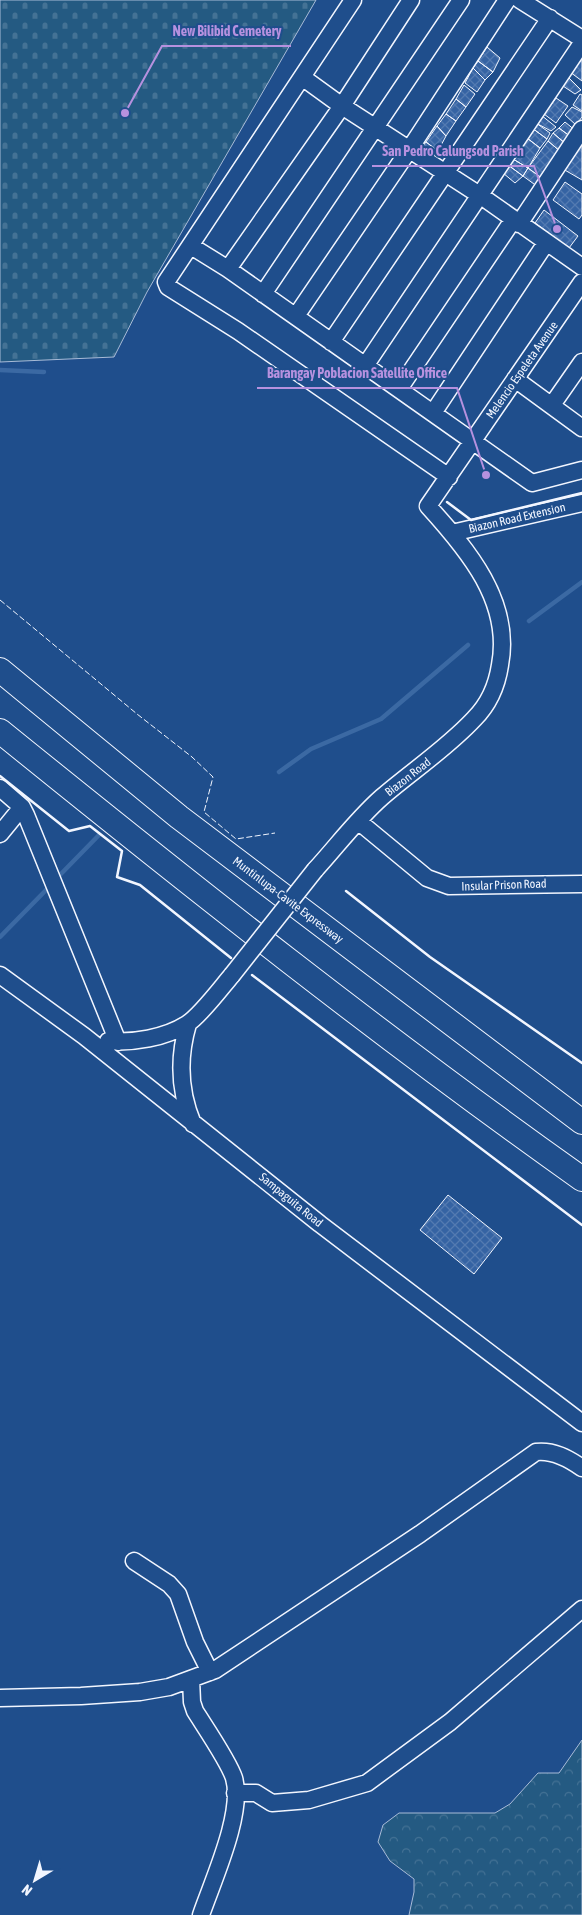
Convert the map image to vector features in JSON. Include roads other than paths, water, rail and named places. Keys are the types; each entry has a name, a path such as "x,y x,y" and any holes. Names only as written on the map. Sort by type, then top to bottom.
{"highway":[{"name":"Muntinlupa-Cavite Expressway","path":"0,670 179,817 582,1122"},
{"path":"0,731 152,854 365,1018 582,1179"}],"street":[{"path":"353,0 166,282 168,287 238,332 449,477"},
{"path":"228,269 342,106 412,0"},
{"path":"263,294 376,129 460,0"},
{"path":"296,316 409,150 507,0"},
{"path":"520,0 582,38"},
{"path":"331,342 446,175 550,18"},
{"path":"365,366 582,44"},
{"path":"302,77 376,129 481,196 582,267"},
{"path":"399,389 582,129"},
{"path":"433,413 546,243"},
{"path":"191,246 296,316 532,483 582,470"},
{"name":"Melencio Espeleta Avenue","path":"428,506 582,282"},
{"path":"552,405 582,362"},
{"path":"515,379 582,428"},
{"name":"Biazon Road Extension","path":"452,533 582,503"},
{"name":"Biazon Road","path":"194,1125 183,1095 182,1045 188,1024 232,975 315,870 358,821 382,797 436,756 475,718 484,707 498,675 503,651 501,624 494,599 468,553 428,506"},
{"path":"0,788 22,807 37,838 118,1042"},
{"path":"0,834 22,807"},
{"name":"Insular Prison Road","path":"358,821 427,878 449,886 582,884"},
{"name":"Sampaguita Road","path":"0,975 84,1036 194,1125 582,1424"},
{"name":"Biazon Road","path":"84,1036 118,1042 146,1039 188,1024"},
{"path":"0,1698 131,1693 170,1687 191,1680 210,1672 315,1606 536,1452 545,1451 569,1459 582,1468"},
{"path":"134,1561 169,1584 178,1594 194,1642 210,1672"},
{"path":"235,1793 256,1793 272,1803 309,1800 367,1784 450,1722 582,1609"},
{"path":"191,1680 192,1702 195,1711 234,1777 235,1793 235,1815 201,1915"}],"waterway":[{"path":"0,370 44,372"},
{"path":"529,621 582,582"},
{"path":"279,772 311,749 381,719 468,645"},
{"path":"56,879 99,835"},
{"path":"0,937 51,885"}],"place":[{"name":"New Bilibid Cemetery","path":"125,113"},
{"name":"San Pedro Calungsod Parish","path":"557,229"},
{"name":"Barangay Poblacion Satellite Office","path":"486,475"}]}
